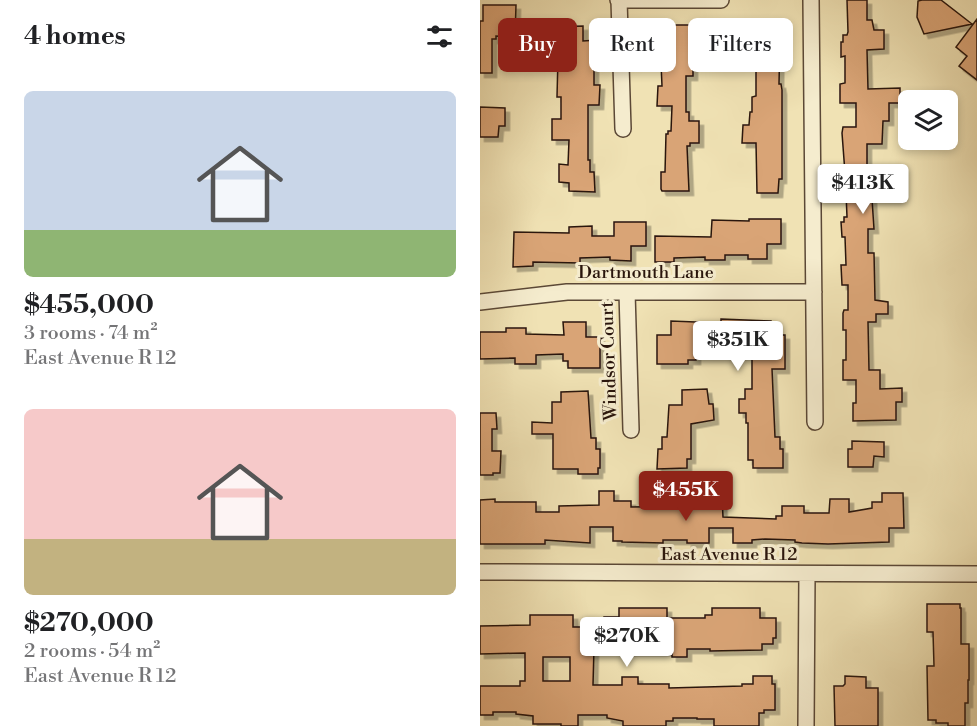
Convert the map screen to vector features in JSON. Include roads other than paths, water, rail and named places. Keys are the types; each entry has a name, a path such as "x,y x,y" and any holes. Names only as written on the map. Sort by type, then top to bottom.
{"street":[{"path":"623,129 619,0 721,0"},
{"path":"811,0 815,422"},
{"name":"Dartmouth Lane","path":"480,302 567,292 814,292"},
{"name":"Windsor Court","path":"627,292 631,430"},
{"name":"East Avenue R 12","path":"480,572 977,574"},
{"path":"806,726 807,574"}]}
